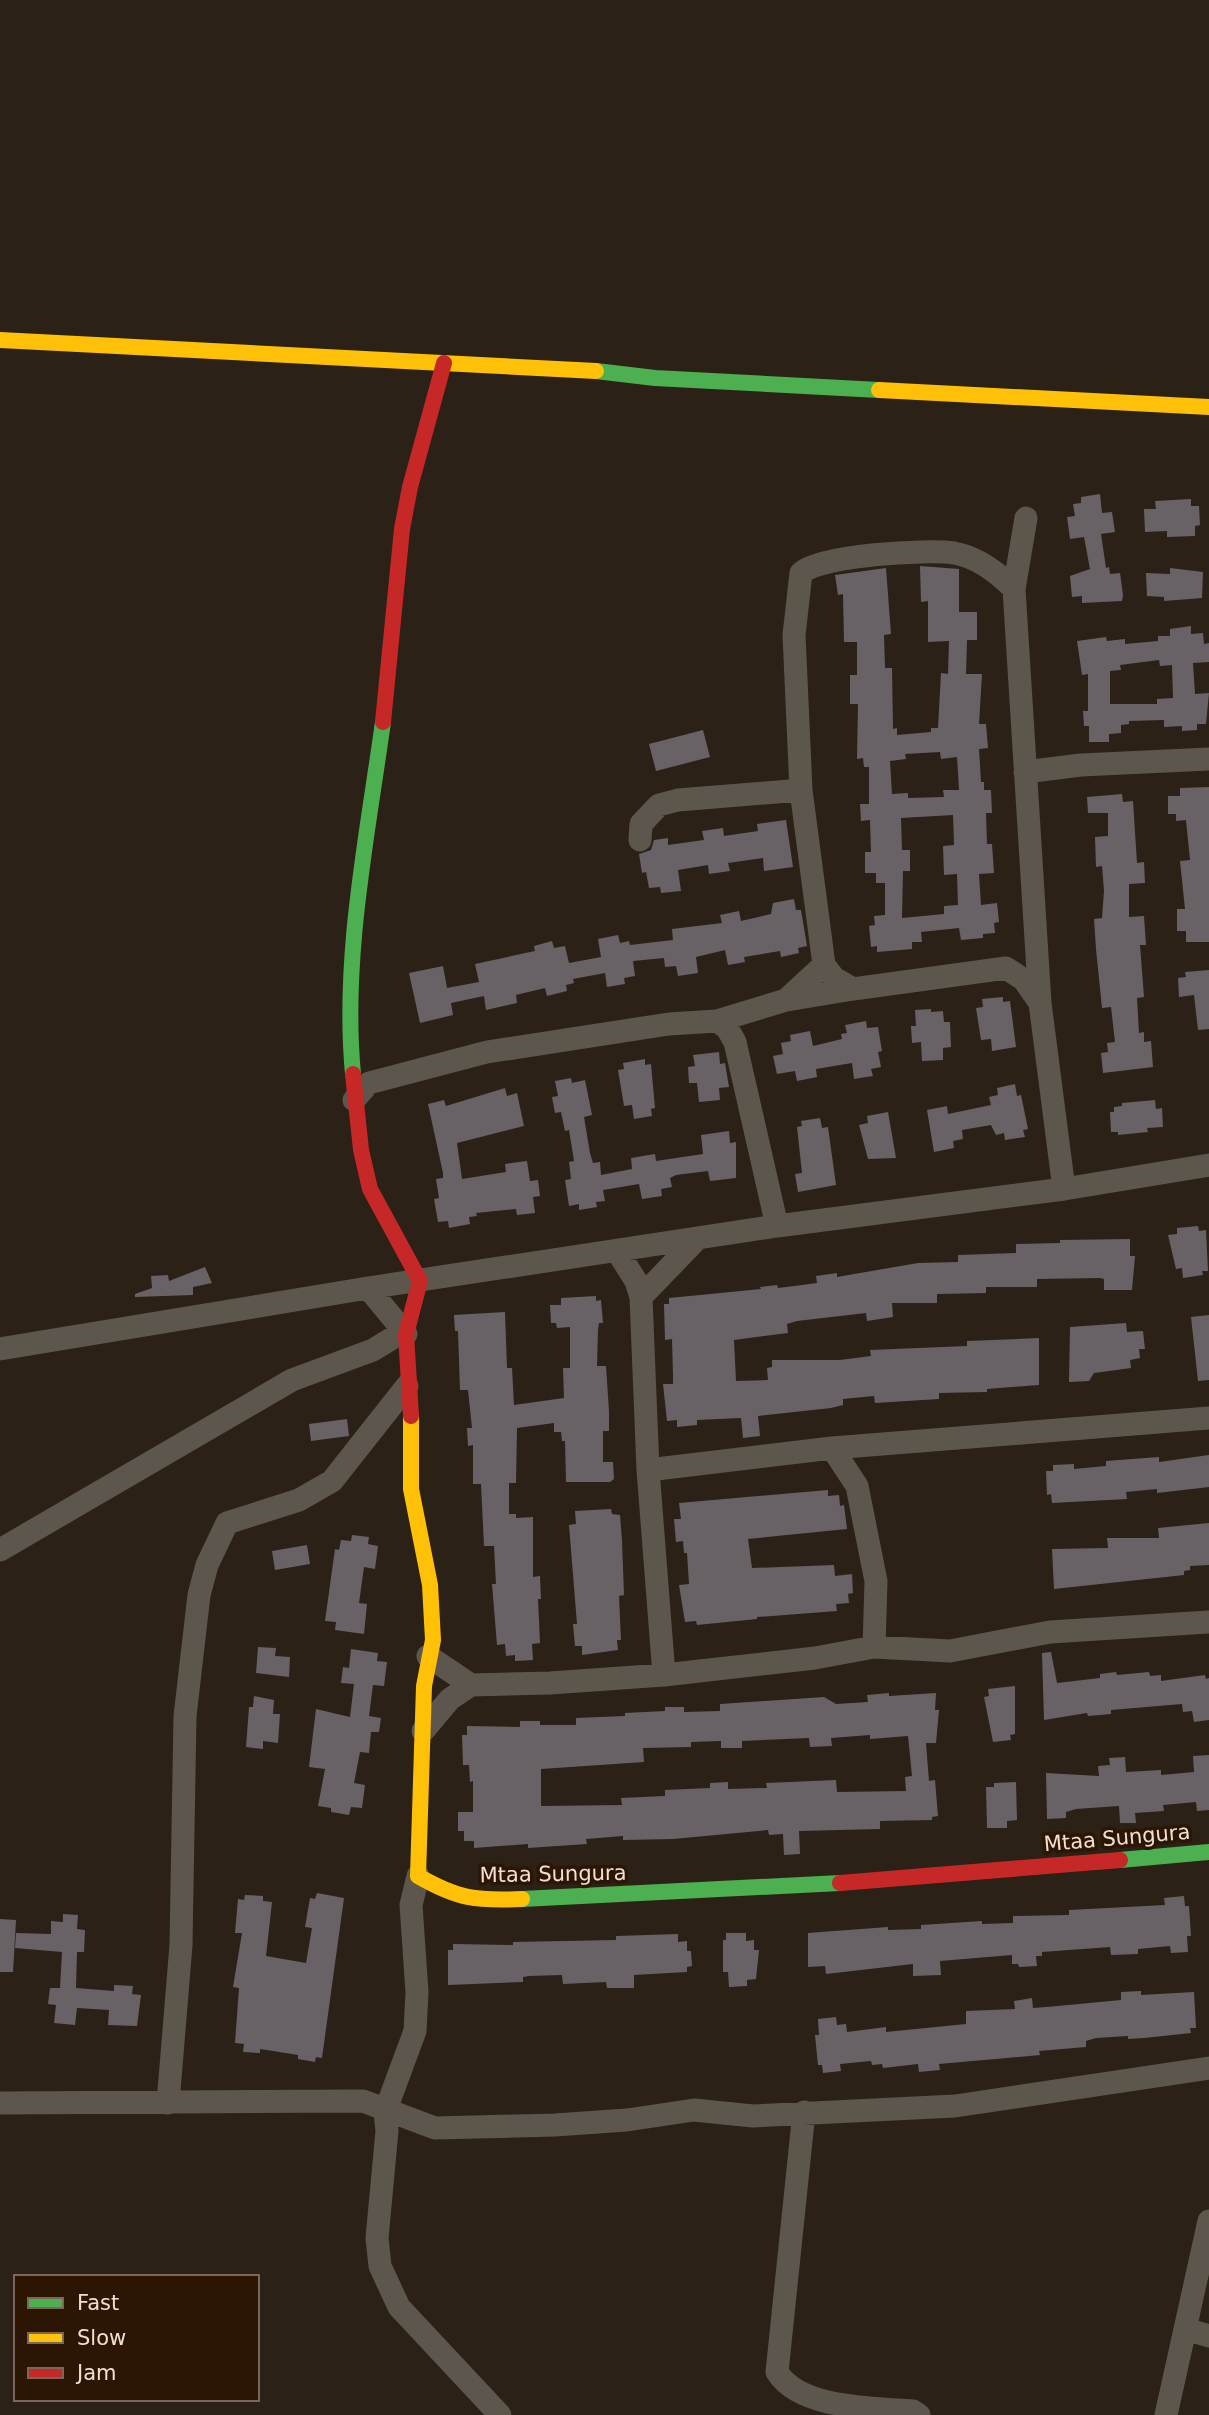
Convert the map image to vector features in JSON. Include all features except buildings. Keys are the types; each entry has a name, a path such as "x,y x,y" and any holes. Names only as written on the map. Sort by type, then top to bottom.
{"street":[{"path":"0,340 567,368 655,379 1209,407"},
{"path":"444,363 439,398 422,440 405,507 387,688 367,832 352,991 351,1052 360,1150 373,1197 420,1281 405,1333 413,1449 411,1489 430,1585 433,1640 428,1656 422,1731 418,1876 411,1905 418,1992 415,2031 385,2112 387,2131 377,2238 380,2266 398,2307 500,2415"},
{"path":"1026,518 1014,589 1040,1003 1064,1189"},
{"path":"853,989 834,978 824,965 802,790 794,635 799,580 808,567 838,558 955,553 985,565 1014,589"},
{"path":"1025,772 1081,765 1209,759"},
{"path":"640,840 641,824 659,806 678,800 802,790"},
{"path":"786,1000 824,965"},
{"path":"354,1100 369,1083 487,1052 669,1024 717,1021 786,1000 853,989 1006,968 1024,980 1040,1003"},
{"path":"735,1042 750,1012"},
{"path":"717,1021 727,1028 735,1042 777,1226"},
{"path":"0,1349 369,1288 777,1226 1064,1189 1209,1165"},
{"path":"642,1297 697,1239"},
{"path":"617,1251 636,1281 642,1297 648,1470 664,1675"},
{"path":"369,1288 405,1333"},
{"path":"0,1550 292,1380 373,1350 405,1333"},
{"path":"168,2104 181,1945 185,1716 195,1624 207,1565 228,1523 299,1500 332,1481 407,1386"},
{"path":"648,1470 832,1448 1209,1418"},
{"path":"832,1448 857,1486 860,1499 876,1581 874,1647"},
{"path":"422,1731 450,1699 471,1685 664,1675 814,1658 874,1647 950,1651 1050,1632 1209,1622"},
{"path":"428,1656 471,1685"},
{"name":"Mtaa Sungura","path":"418,1876 449,1894 491,1900 909,1880 1209,1852"},
{"path":"0,2103 363,2101 385,2112 435,2128 626,2120 694,2110 753,2116 955,2106 1209,2068"},
{"path":"804,2112 777,2372 784,2383 799,2393 843,2405 913,2411 919,2415"},
{"path":"1166,2415 1209,2221"},
{"path":"1186,2329 1209,2336"}],"traffic: fast":[{"path":"596,371 655,378 879,390"},
{"path":"353,1074 350,1030 353,942 383,722"},
{"path":"1120,1860 1209,1852"},
{"path":"522,1899 840,1883"}],"traffic: slow":[{"path":"0,340 596,371"},
{"path":"879,390 1209,407"},
{"path":"411,1416 411,1489 430,1585 433,1640 424,1686 418,1876 445,1890 468,1897 522,1899"}],"traffic: jam":[{"path":"383,722 402,529 410,487 444,363"},
{"path":"353,1074 361,1150 370,1189 420,1281 406,1334 411,1416"},
{"path":"840,1883 1120,1860"}]}
